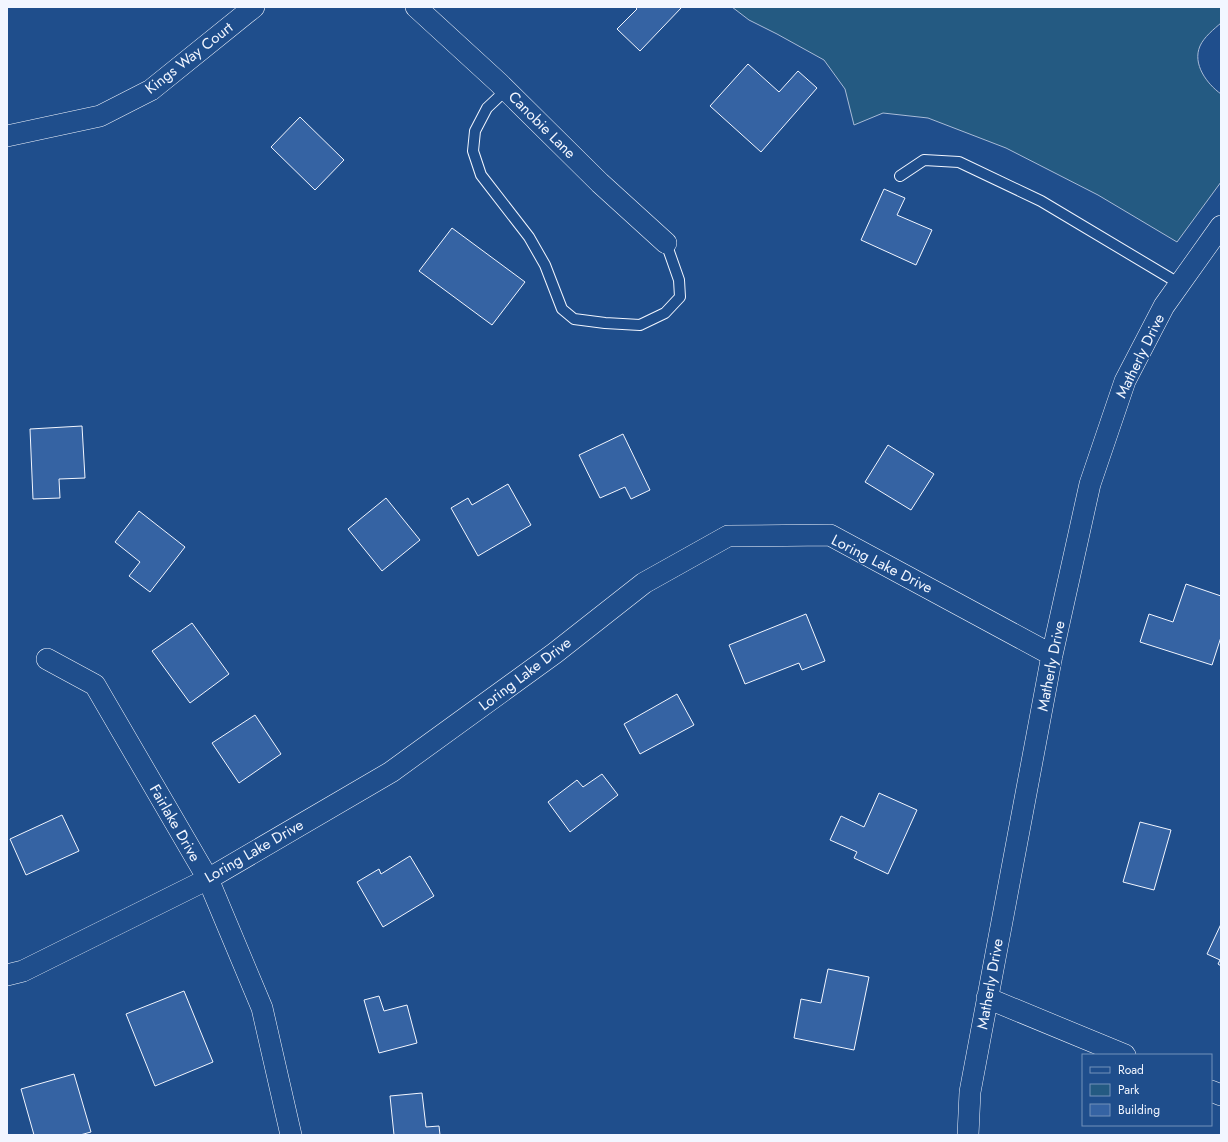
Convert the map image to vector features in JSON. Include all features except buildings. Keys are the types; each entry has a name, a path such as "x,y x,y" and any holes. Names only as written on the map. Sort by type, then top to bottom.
{"street":[{"name":"Kings Way Court","path":"7,136 100,116 107,113 151,90 254,7"},
{"name":"Canobie Lane","path":"416,7 506,90 600,183 666,243"},
{"name":"Matherly Drive","path":"968,1135 970,1092 1052,655 1090,484 1125,381 1164,306 1221,226"},
{"name":"Loring Lake Drive","path":"7,975 23,971 208,879 391,772 555,653 644,583 728,536 830,535 1052,655"},
{"name":"Fairlake Drive","path":"47,659 95,685 208,879 262,1008 291,1135"},
{"path":"988,998 1123,1054"},
{"path":"1212,1090 1221,1095"}],"lane":[{"path":"506,90 488,108 474,131 474,151 481,175 529,237 545,265 562,309 574,319 605,324 640,324 665,313 680,297 679,280 666,243"},
{"path":"900,176 924,160 959,162 1041,201 1180,284"}],"green space":[{"path":"732,7 1221,7 1221,23 1204,39 1198,53 1198,60 1199,66 1206,79 1221,94 1221,182 1177,242 1098,195 1006,148 928,118 883,113 854,125 845,89 824,60 749,20"}]}
